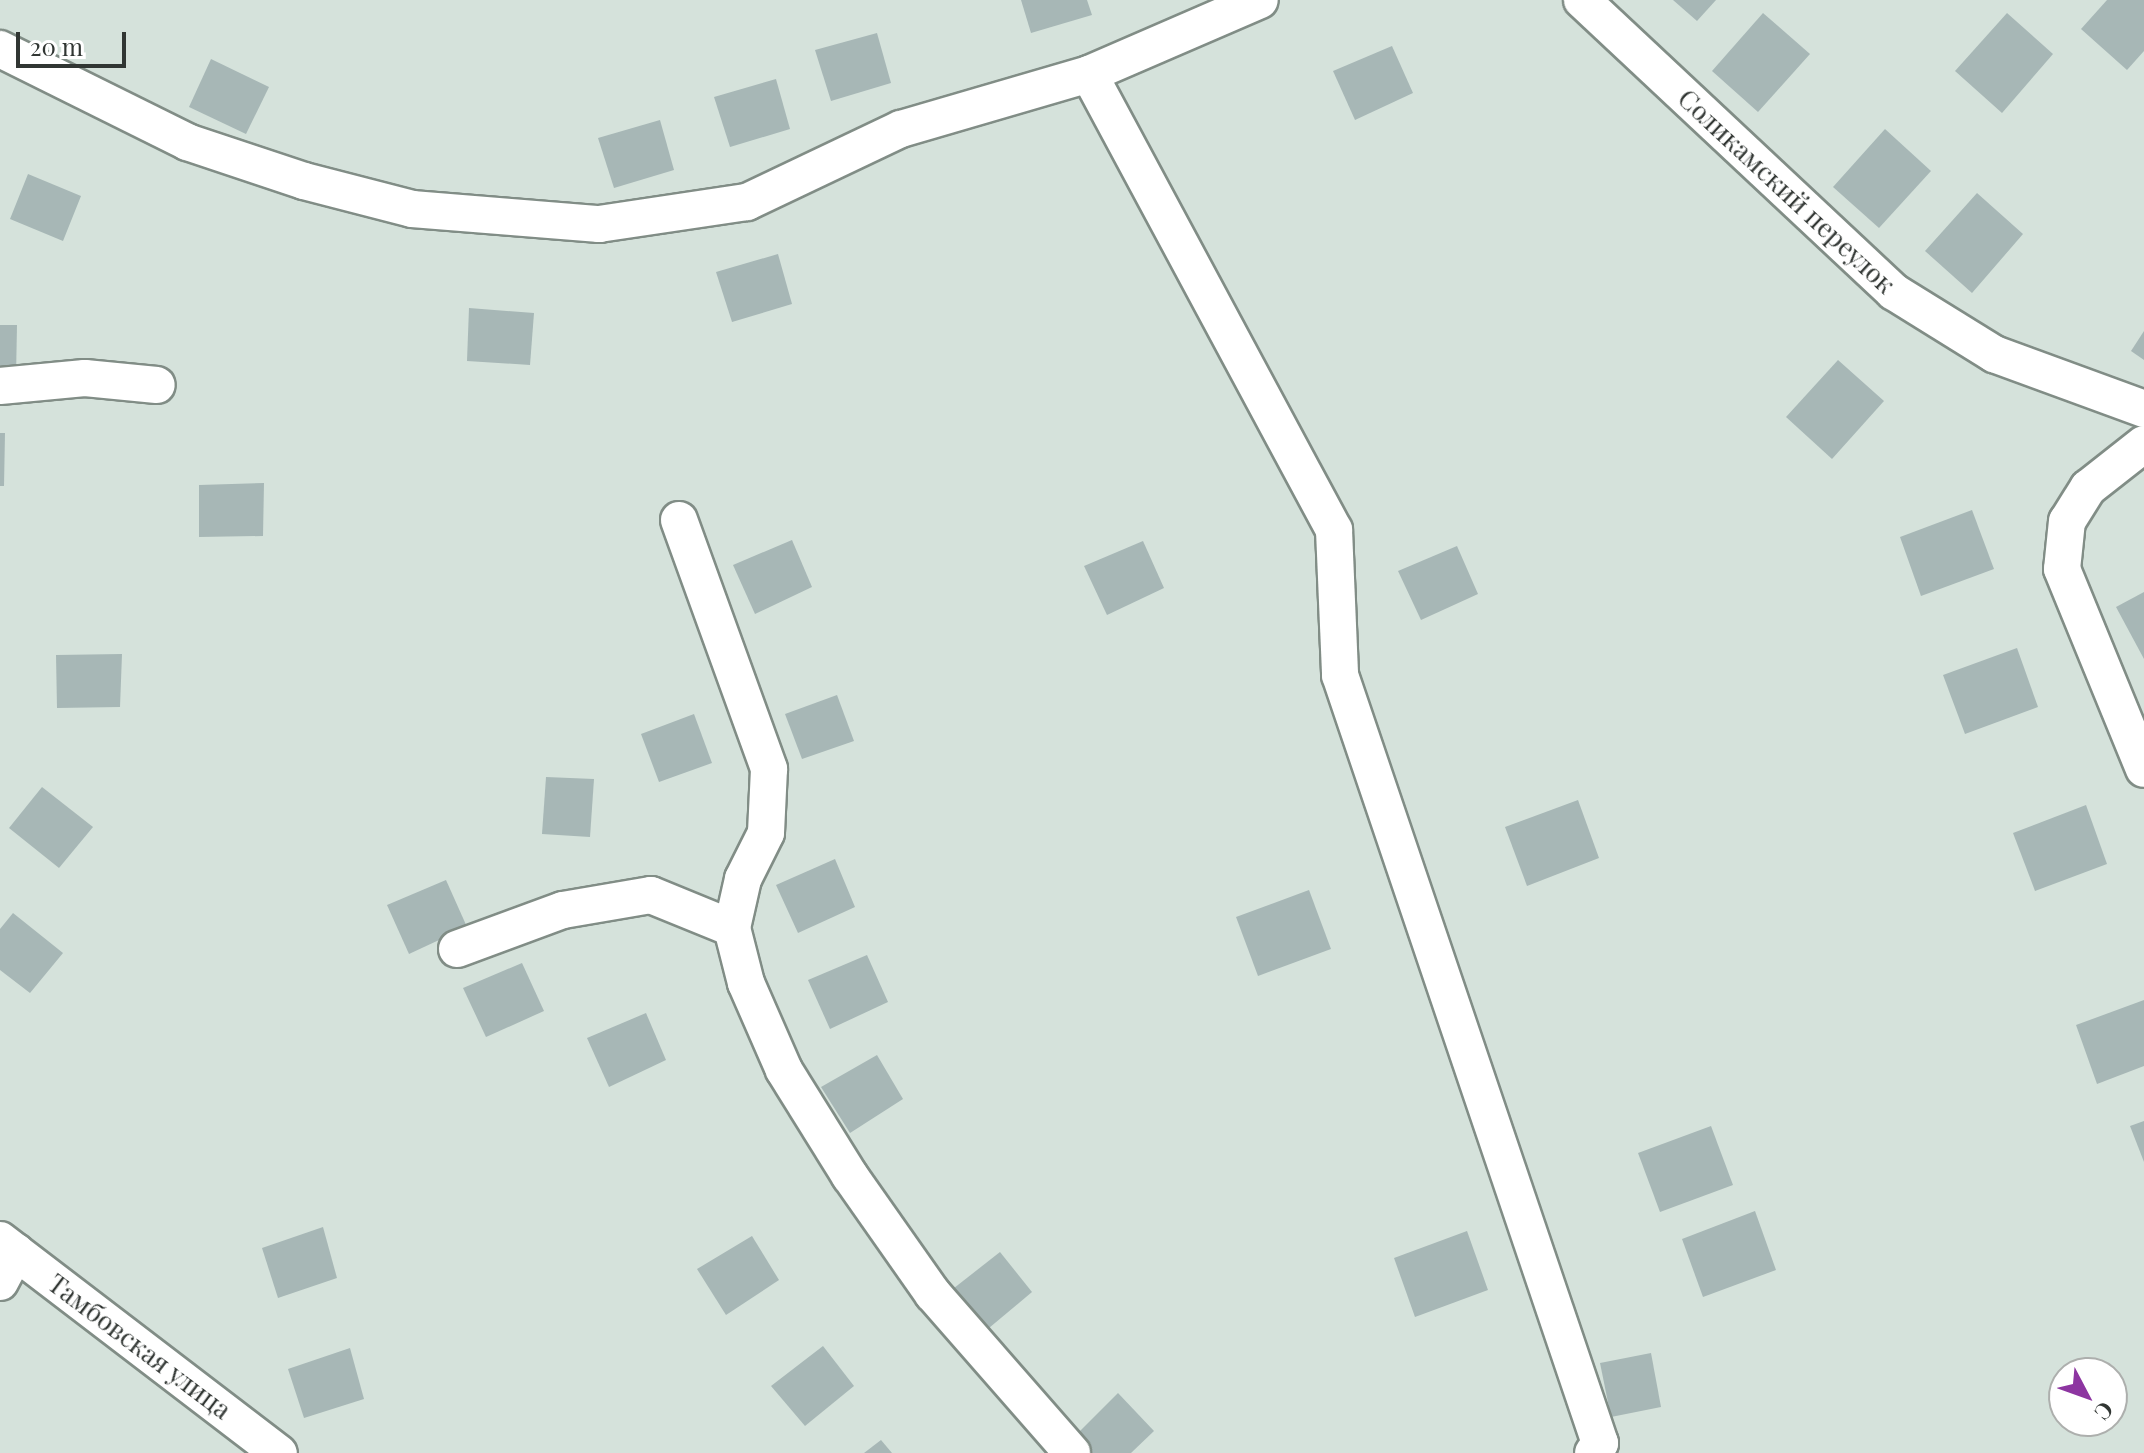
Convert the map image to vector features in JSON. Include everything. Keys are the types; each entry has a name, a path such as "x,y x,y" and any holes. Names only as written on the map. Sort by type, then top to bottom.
{"street":[{"path":"0,49 187,142 304,181 412,209 599,224 747,202 901,129 1089,74 1260,0"},
{"name":"Соликамский переулок","path":"1582,0 1894,292 1994,354 2144,409"},
{"path":"1089,74 1334,530 1340,675 1600,1443 1593,1453"},
{"path":"0,386 85,378 157,385"},
{"path":"2144,444 2081,499 2067,521 2062,569 2144,769"},
{"path":"679,520 769,769 766,833 743,879 732,928 746,983 784,1070 850,1176 933,1294 1072,1453"},
{"path":"457,949 563,910 651,895 732,928"},
{"name":"Тамбовская улица","path":"5,1258 279,1453"}],"building":[{"path":"1021,0 1087,0 1092,15 1031,33"},
{"path":"1673,0 1716,0 1697,21"},
{"path":"2107,0 2144,0 2144,51 2127,70 2081,29"},
{"path":"1763,13 1810,54 1758,112 1712,71"},
{"path":"2007,13 2053,54 2002,113 1955,71"},
{"path":"877,33 891,83 831,101 815,50"},
{"path":"1392,46 1413,93 1355,120 1333,71"},
{"path":"211,59 269,87 246,134 189,107"},
{"path":"776,79 790,129 730,147 714,97"},
{"path":"660,120 674,170 614,188 598,138"},
{"path":"1885,129 1931,171 1879,228 1833,187"},
{"path":"28,174 81,196 63,241 10,219"},
{"path":"1977,193 2023,234 1972,293 1925,251"},
{"path":"778,254 792,304 732,322 716,272"},
{"path":"469,308 534,313 530,365 467,361"},
{"path":"0,325 17,325 16,377 0,378"},
{"path":"2144,331 2144,360 2131,351"},
{"path":"1838,360 1884,401 1832,459 1786,417"},
{"path":"0,433 5,433 4,486 0,486"},
{"path":"264,483 263,536 199,537 199,485"},
{"path":"1972,510 1994,569 1921,596 1900,537"},
{"path":"792,540 812,587 755,614 733,565"},
{"path":"1143,541 1164,588 1107,615 1084,566"},
{"path":"1457,546 1478,594 1421,620 1398,571"},
{"path":"2144,592 2144,659 2116,607"},
{"path":"2017,648 2038,707 1965,734 1943,675"},
{"path":"122,654 120,707 57,708 56,655"},
{"path":"837,695 854,741 802,759 785,714"},
{"path":"694,714 712,763 659,782 641,734"},
{"path":"546,777 594,779 590,837 542,834"},
{"path":"42,787 93,827 59,868 9,828"},
{"path":"1578,800 1599,858 1527,886 1505,827"},
{"path":"2086,805 2107,864 2035,891 2013,833"},
{"path":"835,859 855,907 798,933 776,885"},
{"path":"446,880 467,927 409,954 387,905"},
{"path":"1309,890 1331,949 1258,976 1236,917"},
{"path":"13,913 63,953 30,993 0,970 0,929"},
{"path":"867,955 888,1002 830,1029 808,980"},
{"path":"522,963 544,1011 486,1037 463,988"},
{"path":"2144,1000 2144,1066 2097,1084 2076,1025"},
{"path":"646,1013 666,1060 609,1087 587,1038"},
{"path":"877,1055 903,1099 850,1133 821,1087"},
{"path":"2144,1121 2144,1162 2130,1126"},
{"path":"1711,1126 1733,1185 1660,1212 1638,1153"},
{"path":"1755,1211 1776,1270 1703,1297 1682,1239"},
{"path":"323,1227 337,1278 278,1298 262,1248"},
{"path":"1467,1231 1488,1290 1415,1317 1394,1258"},
{"path":"752,1236 779,1280 726,1315 697,1269"},
{"path":"1000,1252 1032,1292 983,1333 949,1292"},
{"path":"823,1346 854,1386 805,1426 771,1386"},
{"path":"350,1348 364,1399 304,1418 288,1369"},
{"path":"1651,1353 1661,1407 1611,1417 1600,1363"},
{"path":"1118,1393 1154,1431 1131,1453 1086,1453 1072,1439"},
{"path":"881,1440 892,1453 864,1453"}]}
